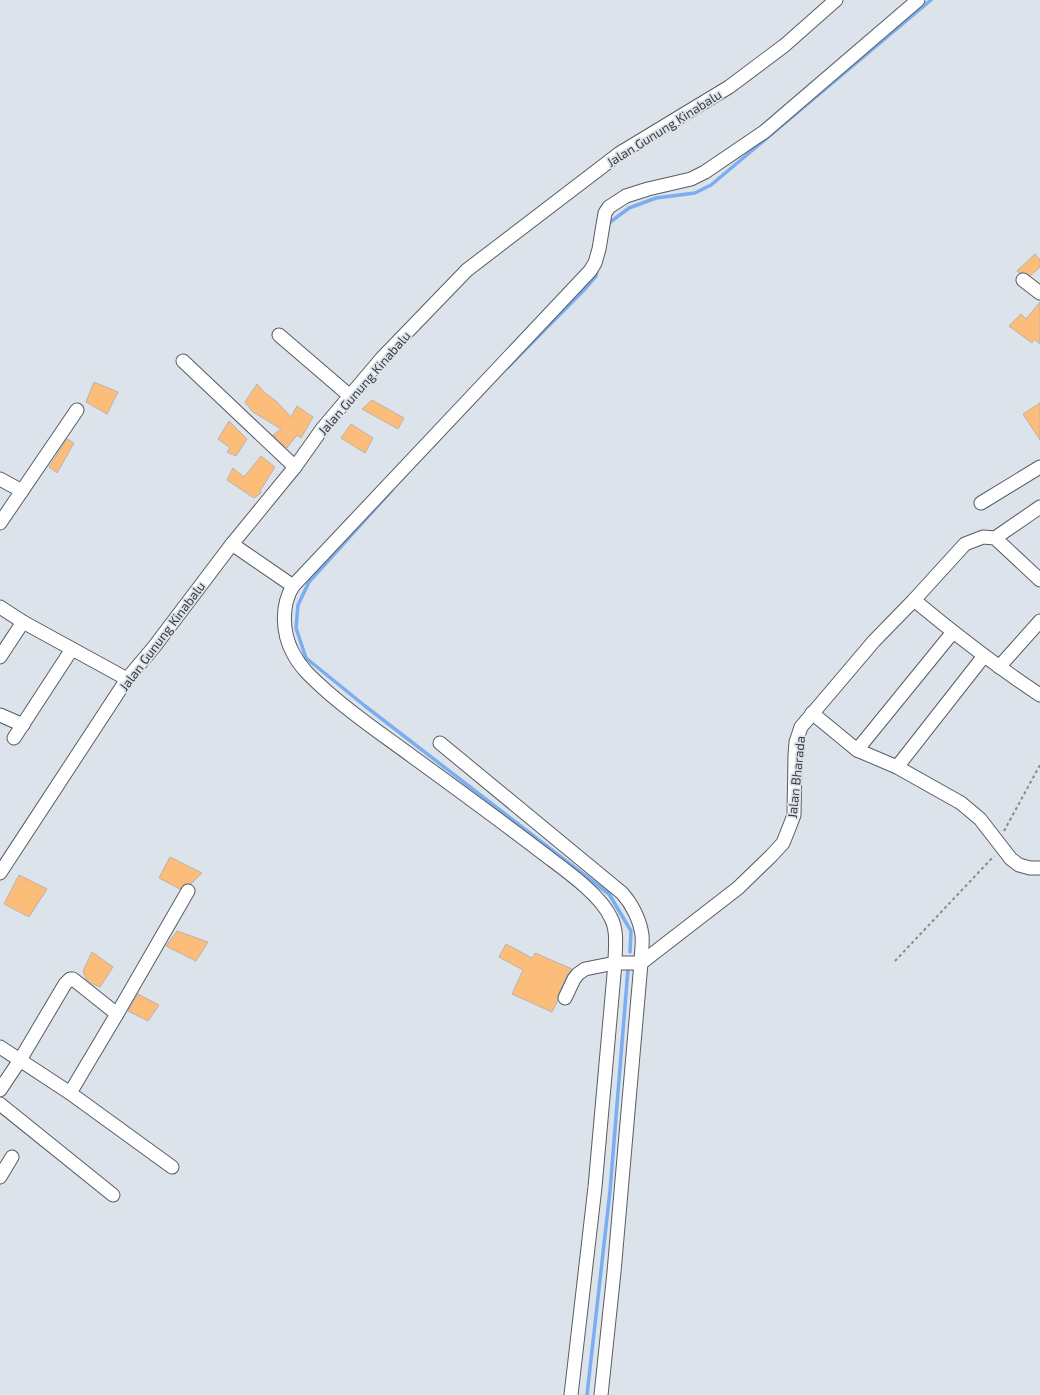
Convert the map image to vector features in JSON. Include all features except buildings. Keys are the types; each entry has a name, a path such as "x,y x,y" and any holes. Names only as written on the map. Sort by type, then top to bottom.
{"street":[{"name":"Jalan Gunung Kinabalu","path":"0,873 127,679 154,648 232,544 295,467 322,429 382,358 467,270 620,153 729,87 785,45 836,0"},
{"path":"601,1395 614,1272 628,963 615,943 612,920 608,912 590,890 463,793 341,704 307,673 293,654 285,629 285,605 287,596 292,586 590,271 599,249 605,213 609,207 626,196 648,189 691,179 764,132 918,0"},
{"path":"1023,280 1040,293"},
{"path":"279,335 350,396"},
{"path":"183,361 295,467"},
{"path":"0,523 76,410"},
{"path":"981,503 1040,467"},
{"path":"0,478 22,491"},
{"name":"Jalan Bharada","path":"628,963 738,888 771,856 782,843 794,815 796,742 801,727 874,641 965,544 983,537 995,538 1040,507"},
{"path":"995,538 1040,580"},
{"path":"232,544 292,586"},
{"path":"914,600 998,667 1040,695"},
{"path":"0,607 23,622 127,679"},
{"path":"998,667 1040,621"},
{"path":"0,657 23,622"},
{"path":"857,750 953,632"},
{"path":"14,738 72,649"},
{"path":"897,767 984,656"},
{"path":"812,713 857,750 897,767 961,803 980,819 1011,859 1019,865 1030,868 1040,868"},
{"path":"0,715 23,725"},
{"path":"440,743 622,893 630,902 637,917 642,935 628,963 595,1187 571,1395"},
{"path":"70,1093 188,891"},
{"path":"565,998 574,979 585,969 628,963"},
{"path":"0,1090 20,1060 65,984 70,979 117,1014"},
{"path":"0,1047 70,1093 172,1167"},
{"path":"0,1104 113,1195"},
{"path":"0,1177 12,1157"}],"path":[{"path":"895,961 1000,845 1040,765"}],"waterway":[{"path":"608,225 629,208 656,198 695,193 711,185 931,0"},
{"path":"507,368 584,290 596,276 597,270"},
{"path":"392,490 309,582 298,605 296,628 306,658 365,706 609,894 631,931 630,952"},
{"path":"587,1395 610,1191 628,969"}]}
